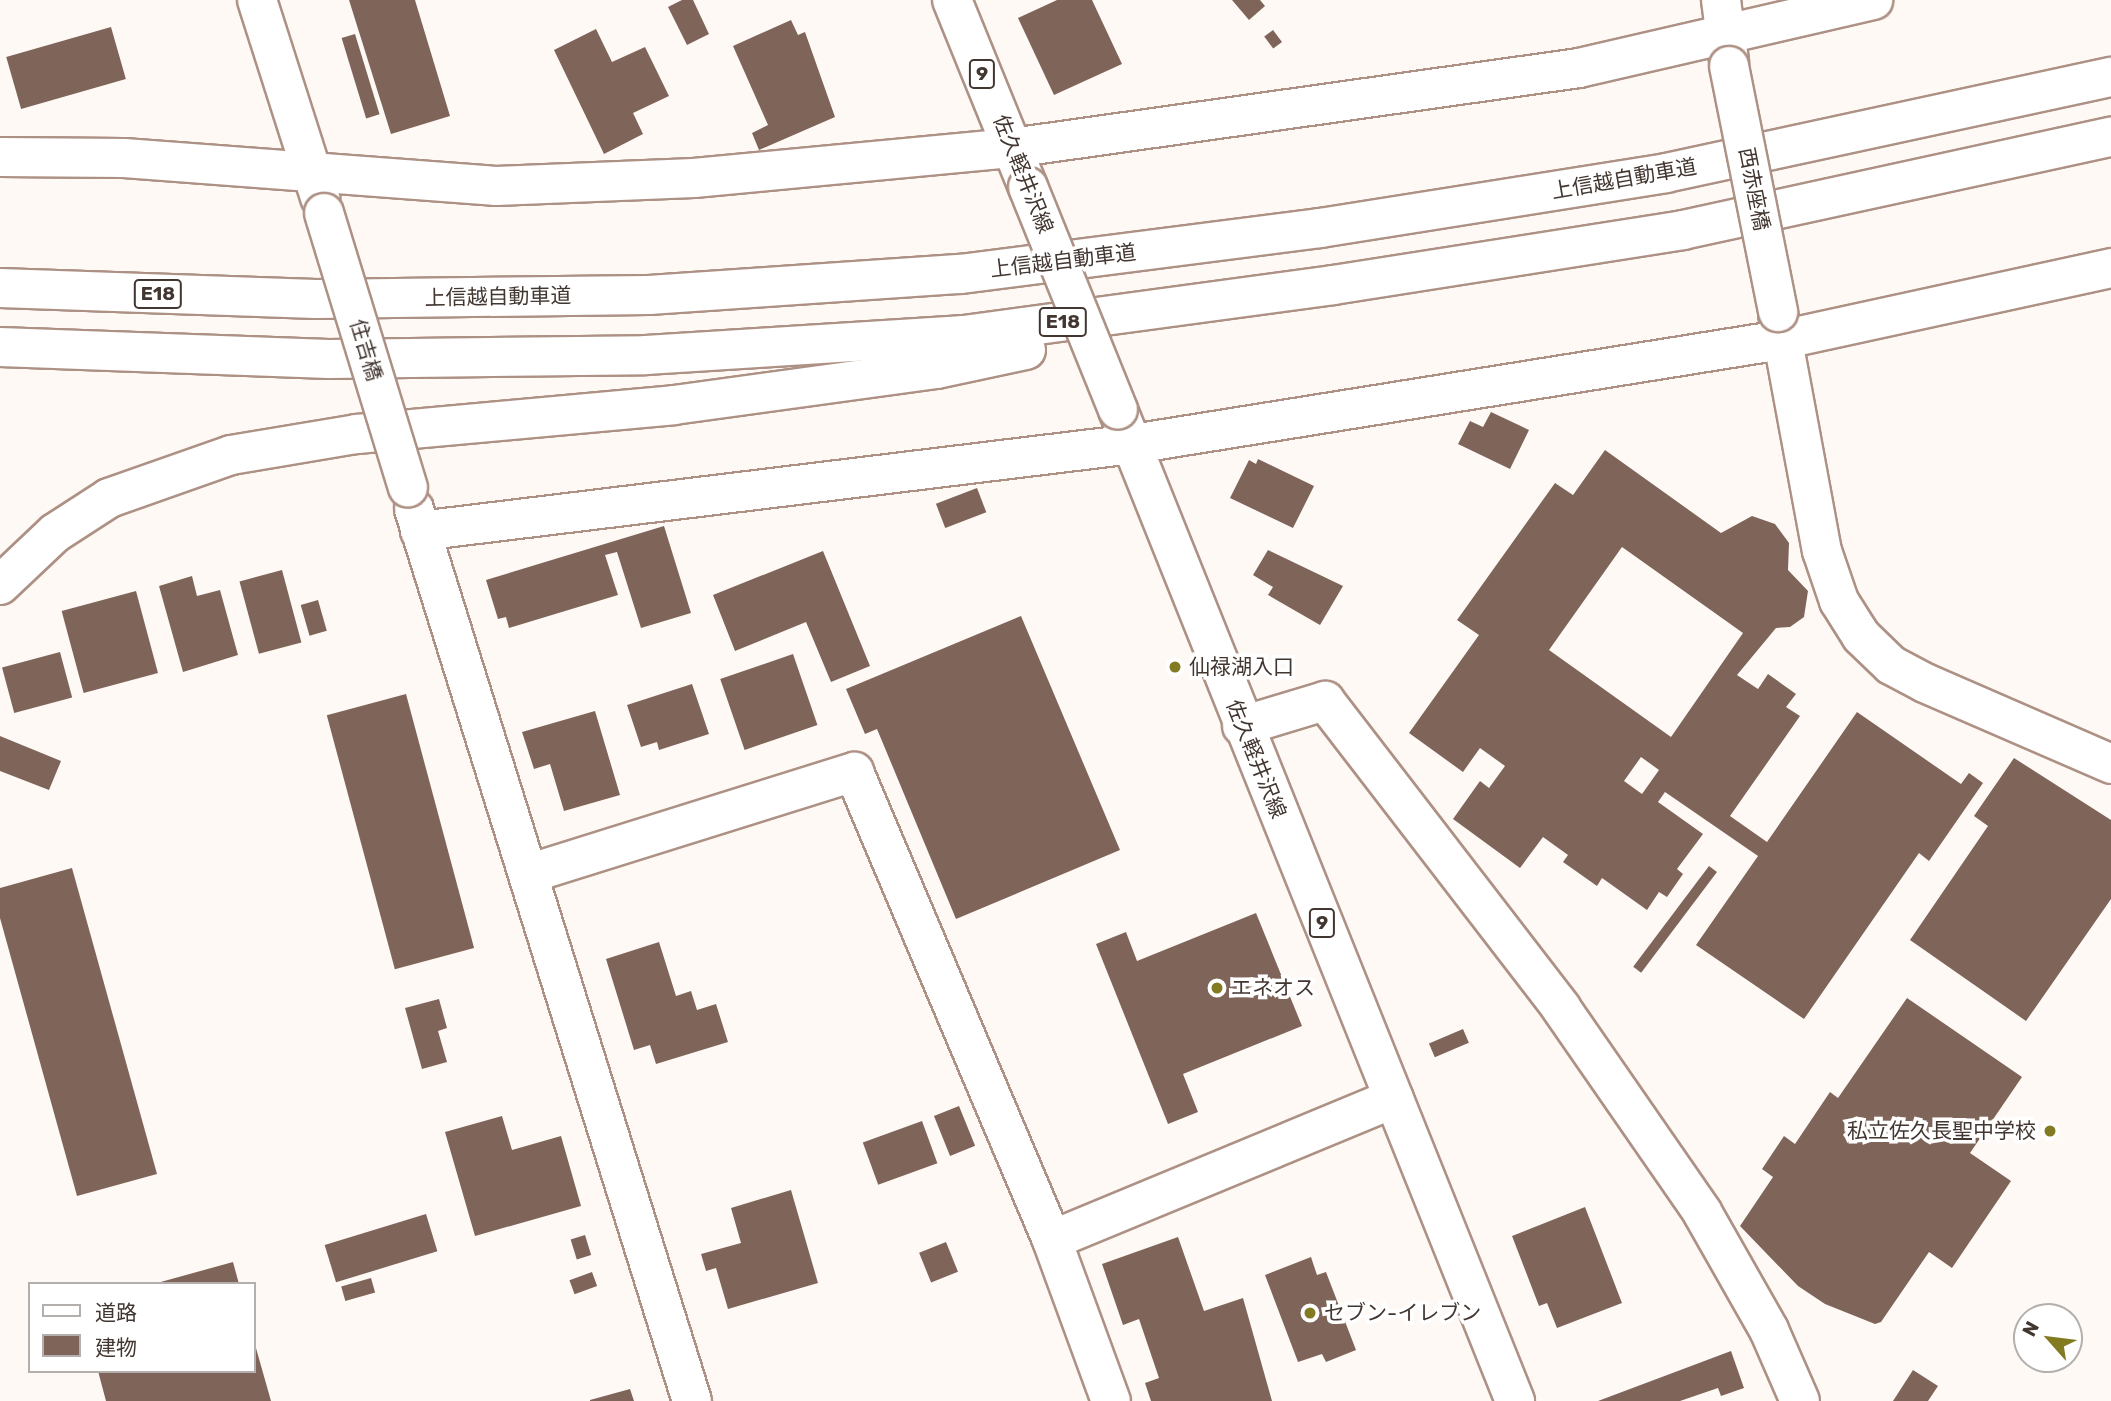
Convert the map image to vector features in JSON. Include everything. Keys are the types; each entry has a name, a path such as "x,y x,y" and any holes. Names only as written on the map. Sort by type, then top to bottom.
{"main road":[{"name":"住吉橋","path":"257,0 315,176 421,531 692,1401"},
{"name":"西赤座橋","path":"1721,0 1727,52 1822,551 1839,601 1861,636 1891,665 1925,683 2111,764"},
{"path":"0,157 124,158 315,176 496,186 694,178 1012,148 1579,68 1727,52 1873,0"},
{"name":"佐久軽井沢線","path":"960,2 1012,148 1515,1401"},
{"name":"上信越自動車道","path":"0,288 316,299 649,295 961,274 1320,228 1666,173 2111,77"},
{"name":"E18","path":"0,346 329,359 646,355 964,335 1333,285 1683,230 2111,137"},
{"path":"421,531 1125,427 1779,326 2111,268"},
{"path":"0,271 316,299"},
{"path":"0,585 55,533 109,498 231,455 357,434 674,405 937,369 1333,285"},
{"path":"1242,726 1325,701 1561,1009 1702,1212 1769,1330 1800,1401"},
{"path":"528,873 854,772 1052,1240 1111,1401"},
{"path":"1052,1240 1394,1098"}],"building":[{"path":"349,0 415,0 450,116 391,134"},
{"path":"682,0 693,0 709,34 687,45 668,7"},
{"path":"1057,0 1092,0 1122,64 1054,95 1018,18"},
{"path":"1232,0 1260,0 1265,6 1249,20"},
{"path":"791,20 798,35 805,32 835,117 759,150 752,133 768,125 733,46"},
{"path":"111,27 126,79 21,109 6,57"},
{"path":"596,29 612,62 645,47 669,96 633,113 643,134 604,154 554,50"},
{"path":"1273,30 1282,42 1273,49 1264,37"},
{"path":"355,34 380,114 366,118 342,38"},
{"path":"1491,412 1529,430 1510,469 1458,444 1470,421 1483,427"},
{"path":"1605,450 1721,533 1752,516 1775,524 1789,543 1788,570 1808,591 1804,617 1790,627 1776,628 1737,675 1758,689 1768,674 1796,694 1786,707 1800,716 1730,816 1767,842 1857,712 1961,784 1969,773 1983,783 1929,861 1919,853 1804,1019 1696,945 1758,856 1665,792 1658,802 1703,834 1677,869 1683,874 1667,897 1659,892 1647,910 1602,878 1597,886 1563,862 1568,855 1543,837 1520,868 1453,819 1480,781 1489,788 1505,766 1480,748 1463,772 1409,733 1479,635 1457,620 1555,483 1573,495","holes":["1622,547 1743,633 1671,737 1549,650","1641,757 1659,770 1642,794 1624,781"]},
{"path":"1258,459 1314,486 1293,528 1230,498 1249,460 1256,464"},
{"path":"977,488 986,512 945,528 936,504"},
{"path":"664,526 691,613 641,628 617,552 605,555 618,595 509,628 506,617 498,619 486,580"},
{"path":"1268,550 1343,586 1320,625 1268,595 1273,587 1253,575"},
{"path":"823,551 870,666 831,682 806,622 735,651 713,595"},
{"path":"282,570 301,642 259,654 239,581"},
{"path":"192,576 197,596 220,590 238,655 183,672 159,586"},
{"path":"136,591 158,673 84,693 62,611"},
{"path":"318,600 327,631 310,636 301,605"},
{"path":"1021,616 1120,850 956,919 877,729 865,734 846,689"},
{"path":"60,652 72,697 14,713 2,668"},
{"path":"793,654 817,725 745,750 720,679"},
{"path":"692,684 709,734 659,750 657,742 641,747 627,705"},
{"path":"406,694 474,948 395,969 327,715"},
{"path":"595,711 620,795 564,811 550,764 534,769 522,732"},
{"path":"0,736 61,761 49,790 0,771"},
{"path":"2014,758 2111,820 2111,899 2026,1021 1910,940 1988,826 1974,816"},
{"path":"1709,866 1717,872 1641,973 1633,967"},
{"path":"72,868 157,1174 77,1196 0,918 0,888"},
{"path":"1256,913 1302,1026 1183,1074 1198,1112 1168,1124 1096,944 1126,932 1137,961"},
{"path":"659,942 676,996 691,991 697,1010 716,1004 728,1042 656,1064 650,1045 634,1050 606,959"},
{"path":"1907,998 2022,1077 1970,1153 2011,1181 1952,1268 1929,1252 1881,1322 1875,1324 1825,1304 1798,1286 1740,1226 1773,1177 1762,1169 1784,1136 1795,1144 1830,1092 1838,1098"},
{"path":"439,999 447,1028 438,1031 447,1062 422,1069 405,1008"},
{"path":"1463,1029 1469,1043 1435,1057 1429,1043"},
{"path":"959,1106 975,1146 950,1156 934,1116"},
{"path":"502,1116 512,1150 561,1136 581,1206 475,1236 445,1132"},
{"path":"922,1121 937,1163 878,1185 863,1143"},
{"path":"791,1190 818,1283 728,1309 716,1268 706,1271 701,1254 741,1243 731,1208"},
{"path":"1585,1207 1622,1303 1557,1328 1547,1303 1539,1306 1512,1236"},
{"path":"426,1214 437,1251 336,1282 325,1245"},
{"path":"585,1235 591,1255 577,1259 571,1239"},
{"path":"1178,1237 1204,1311 1243,1298 1272,1401 1151,1401 1145,1383 1159,1378 1139,1319 1123,1325 1102,1264"},
{"path":"946,1242 958,1272 931,1283 919,1253"},
{"name":"セブン-イレブン","path":"1311,1257 1317,1275 1326,1272 1356,1350 1326,1362 1322,1354 1298,1362 1265,1275"},
{"path":"233,1262 238,1282 161,1282"},
{"path":"592,1272 597,1286 575,1294 569,1280"},
{"path":"371,1278 375,1292 345,1301 341,1287"},
{"path":"256,1348 271,1401 106,1401 99,1373 256,1373"},
{"path":"1731,1351 1744,1388 1721,1396 1718,1388 1680,1401 1598,1401"},
{"path":"1913,1370 1938,1386 1928,1401 1893,1401"},
{"path":"630,1389 634,1401 590,1401 590,1400"}],"place":[{"name":"仙禄湖入口","path":"1175,667"},
{"name":"エネオス","path":"1217,988"},
{"name":"私立佐久長聖中学校","path":"2050,1131"},
{"name":"セブン-イレブン","path":"1310,1313"}]}
